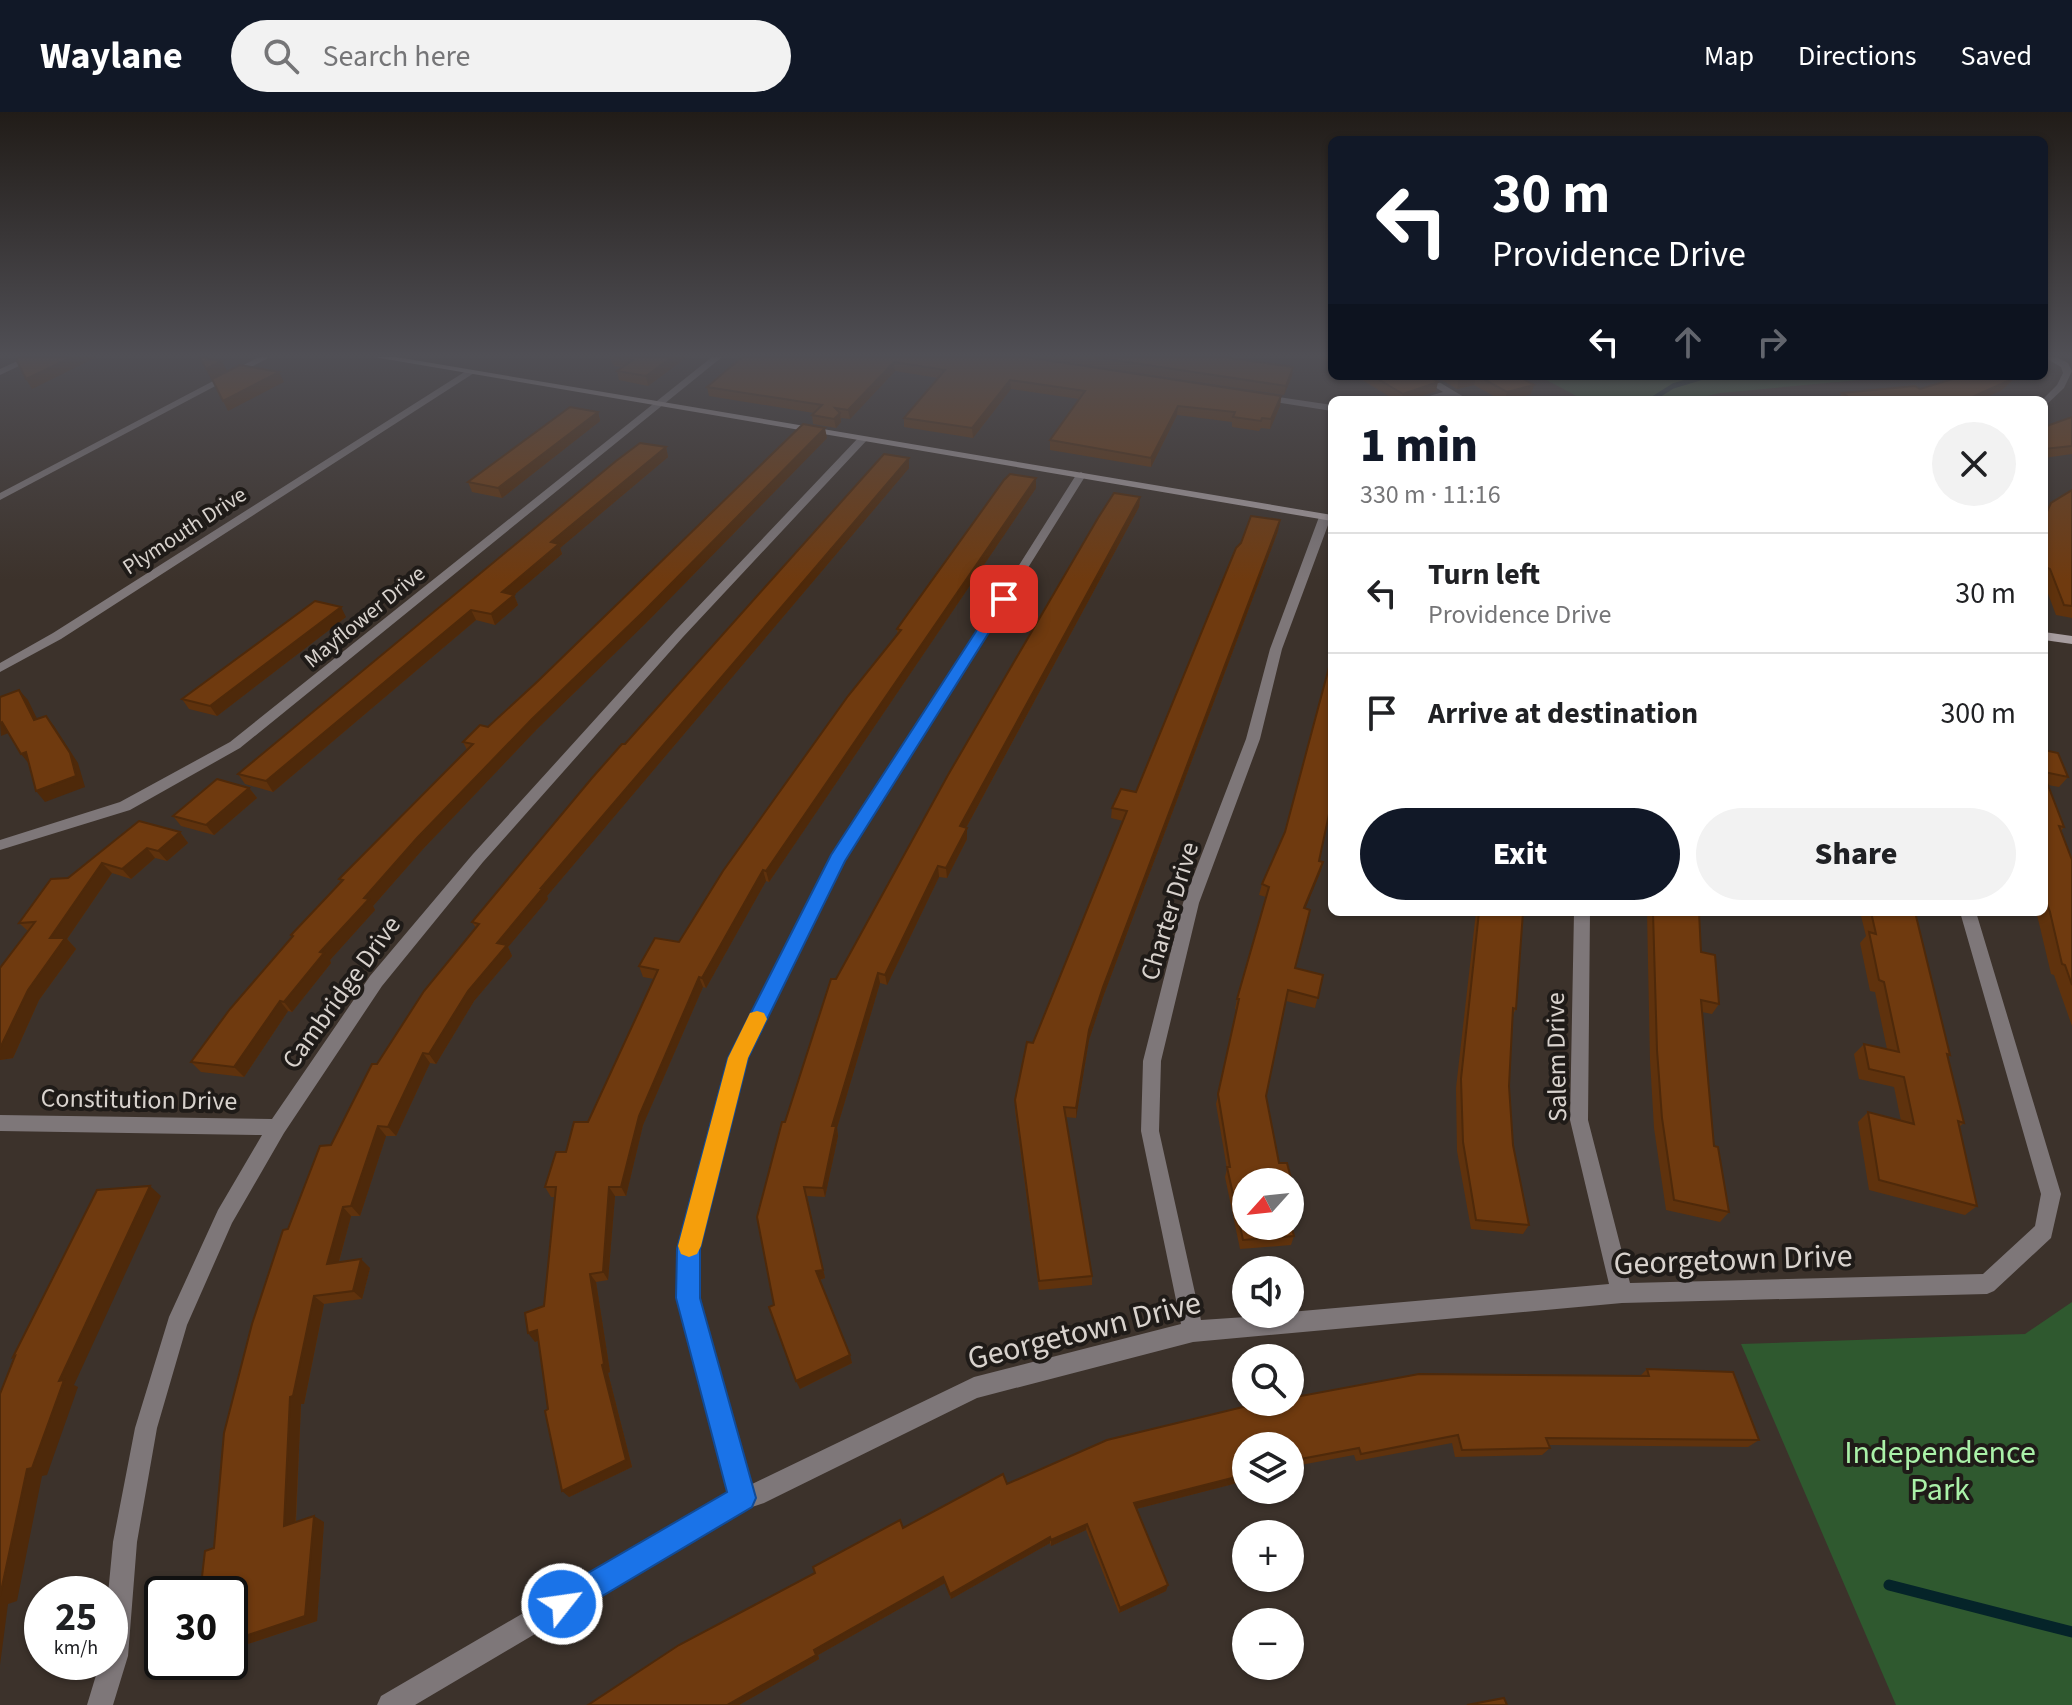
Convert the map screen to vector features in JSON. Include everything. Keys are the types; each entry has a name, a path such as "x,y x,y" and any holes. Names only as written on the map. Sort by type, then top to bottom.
{"street":[{"path":"0,497 125,431"},
{"name":"Plymouth Drive","path":"0,668 57,636 378,431"},
{"name":"Mayflower Drive","path":"0,845 125,806 235,745 626,431"},
{"path":"819,431 1328,518"},
{"name":"Cambridge Drive","path":"100,1705 115,1656 125,1542 146,1428 177,1324 225,1217 277,1127 376,981 478,858 679,634 863,439"},
{"path":"742,1498 688,1298 689,1249 738,1058 837,860 1081,475"},
{"name":"Charter Drive","path":"1193,1331 1150,1131 1152,1061 1191,903 1253,739 1276,649 1328,518"},
{"path":"2048,637 2072,640"},
{"name":"Salem Drive","path":"1582,916 1579,1120 1622,1293"},
{"name":"Georgetown Drive","path":"390,1705 742,1498 756,1495 974,1388 1193,1331 1622,1293 1987,1284 2044,1231 2051,1194 1969,916"},
{"name":"Constitution Drive","path":"0,1123 277,1127"}],"green space":[{"name":"Independence Park","path":"2072,1302 2072,1705 1896,1705 1741,1344 2025,1334"}],"building":[{"path":"537,431 573,431 498,488 468,482"},
{"path":"795,431 822,431 532,719 417,838 364,898 369,899 320,952 324,953 284,1002 280,1001 234,1067 191,1062 291,935 343,880 339,879 473,744 463,742 480,725 488,727"},
{"path":"1056,431 1165,431 1151,458 1050,440"},
{"path":"2048,431 2072,431 2072,446 2048,449"},
{"path":"640,443 666,447 551,542 559,544 502,592 514,595 491,614 471,610 266,781 238,774 616,461"},
{"path":"884,454 909,458 497,943 507,945 468,991 429,1054 423,1053 388,1127 378,1126 351,1206 343,1207 327,1264 361,1259 353,1291 314,1296 293,1396 290,1397 284,1526 314,1516 305,1616 248,1635 248,1576 202,1576 205,1551 214,1548 224,1433 252,1324 283,1230 288,1229 320,1146 331,1145 372,1064 377,1064 424,991 479,924 472,922 592,778"},
{"path":"1010,474 1036,478 766,871 763,870 702,978 699,977 639,1116 621,1187 609,1187 603,1272 590,1274 602,1365 626,1460 562,1491 545,1411 548,1409 537,1330 528,1333 525,1313 544,1306 556,1187 545,1187 556,1152 566,1152 574,1122 588,1122 658,970 639,966 655,938 679,942 723,871 848,696 901,630 897,629"},
{"path":"2072,490 2072,606 2064,605 2048,568 2048,509 2051,503"},
{"path":"1114,493 1140,497 960,826 967,828 946,868 938,866 885,975 878,973 832,1126 836,1126 823,1188 804,1187 823,1270 816,1271 850,1355 796,1381 769,1307 774,1305 757,1217 782,1122 785,1122 831,979 836,979 948,775"},
{"path":"1251,516 1280,520 1103,987 1089,1030 1076,1108 1064,1107 1092,1276 1039,1281 1015,1100 1027,1042 1033,1043 1127,811 1112,808 1121,789 1136,792"},
{"path":"315,601 341,607 210,706 182,699"},
{"path":"1328,671 1328,819 1319,861 1323,862 1304,908 1310,910 1295,968 1323,975 1318,998 1288,990 1266,1096 1279,1163 1287,1163 1288,1168 1232,1168 1232,1190 1218,1094 1237,999 1269,887 1262,884 1285,832"},
{"path":"19,690 34,720 46,716 70,753 76,776 36,791 26,752 21,754 0,723 0,697"},
{"path":"2048,751 2058,753 2068,777 2048,773"},
{"path":"217,779 249,788 206,825 173,816"},
{"path":"2048,785 2064,827 2059,826 2072,860 2072,985 2062,964 2050,912"},
{"path":"139,821 180,832 158,851 147,848 122,869 102,863 50,938 65,938 28,990 0,1048 0,968 35,922 19,923 51,879 68,878"},
{"path":"1479,916 1523,916 1509,1086 1513,1145 1529,1225 1476,1220 1463,1142 1461,1079"},
{"path":"1653,916 1699,916 1701,952 1715,955 1719,1004 1701,1000 1714,1146 1718,1147 1729,1212 1674,1200 1662,1118"},
{"path":"1872,916 1916,916 1950,1055 1947,1054 1964,1123 1958,1121 1977,1206 1879,1180 1868,1112 1914,1124 1904,1077 1869,1069 1864,1044 1899,1052 1884,982 1879,980 1869,932 1876,934"},
{"path":"150,1186 59,1381 64,1380 32,1468 27,1469 0,1596 0,1394 13,1357 97,1190"},
{"path":"1647,1369 1733,1372 1759,1440 1546,1438 1550,1448 1462,1450 1458,1435 1361,1454 1359,1448 1304,1458 1304,1432 1232,1432 1232,1478 1134,1503 1168,1585 1120,1608 1087,1524 1051,1540 1050,1537 950,1594 943,1577 814,1650 816,1655 727,1705 588,1705 679,1645 815,1573 813,1567 900,1520 903,1528 1003,1474 1007,1484 1107,1440 1232,1410 1232,1416 1304,1416 1304,1395 1419,1374 1649,1376"},
{"path":"1504,1698 1507,1705 1467,1705"}],"waterway":[{"path":"1889,1585 2072,1632"}],"slow traffic":[{"path":"689,1246 738,1058 757,1019"}],"route":[{"path":"562,1604 742,1498 688,1298 689,1249 738,1058 837,860 1004,599"}]}
